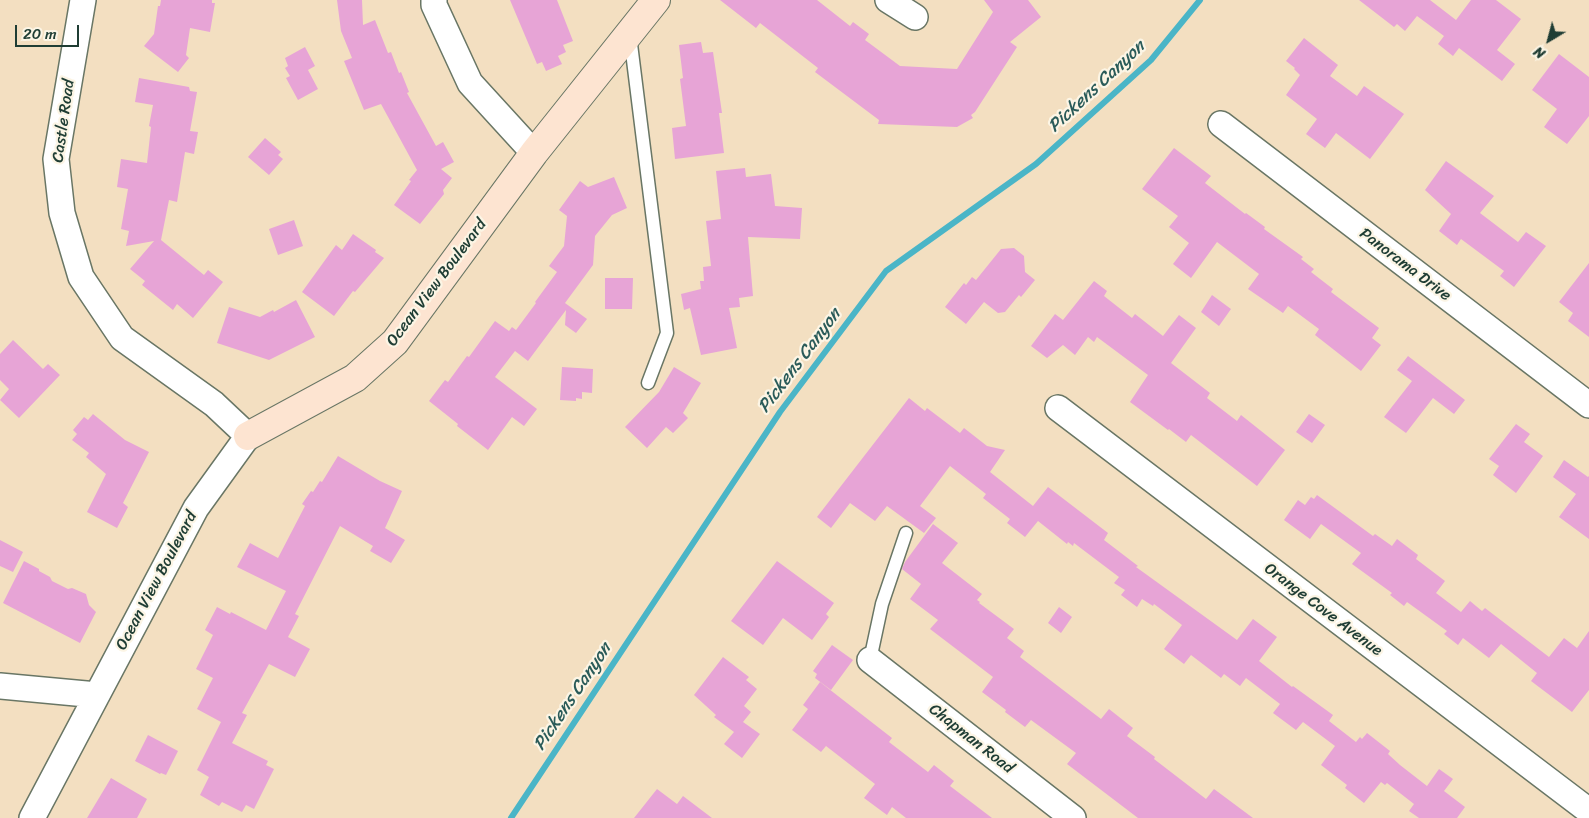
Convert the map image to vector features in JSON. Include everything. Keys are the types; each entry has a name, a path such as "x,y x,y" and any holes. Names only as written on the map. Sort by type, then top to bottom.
{"street":[{"name":"Castle Road","path":"84,0 56,159 62,213 81,277 122,338 214,404 248,436"},
{"path":"434,0 434,5 470,83 534,153"},
{"name":"Ocean View Boulevard","path":"32,818 196,508 248,436 355,378 395,342 534,153 656,0"},
{"path":"888,0 915,17"},
{"name":"Panorama Drive","path":"1222,124 1589,406"},
{"name":"Orange Cove Avenue","path":"1058,408 1589,811"},
{"name":"Chapman Road","path":"870,660 1073,818"},
{"path":"0,686 97,695"}],"lane":[{"path":"630,32 666,333 648,383"},
{"path":"870,660 882,604 906,532"}],"building":[{"path":"161,0 212,0 212,3 215,3 210,32 190,28 186,55 189,58 178,72 144,46 154,34 158,6 160,6"},
{"path":"337,0 362,0 363,25 375,20 388,53 391,52 399,73 401,72 409,92 407,93 436,146 443,142 454,162 441,169 452,178 443,190 444,194 420,224 394,205 417,170 381,104 364,110 344,61 352,58 341,31"},
{"path":"510,0 557,0 573,41 563,45 566,52 558,56 562,64 546,71 542,62 537,64"},
{"path":"720,0 817,0 850,26 853,22 869,34 865,40 900,66 957,69 993,12 984,0 1028,0 1041,17 1010,42 1017,47 975,112 971,115 973,118 957,127 878,124 879,120 815,72 818,68 760,23 756,28"},
{"path":"1359,0 1430,0 1456,20 1471,0 1496,0 1521,19 1497,50 1515,64 1502,81 1459,48 1453,56 1438,44 1444,36 1417,16 1405,31 1397,24 1394,27"},
{"path":"1304,38 1338,65 1330,76 1357,96 1364,86 1404,114 1370,159 1336,133 1325,148 1306,134 1317,119 1286,95 1300,75 1286,61"},
{"path":"701,42 703,53 713,52 722,113 719,113 724,153 675,159 672,128 686,126 680,79 683,78 679,45"},
{"path":"305,47 315,66 308,70 318,89 298,100 286,78 290,76 285,68 288,66 285,58"},
{"path":"1559,54 1589,77 1589,116 1567,144 1544,127 1557,109 1532,90"},
{"path":"139,78 189,87 190,91 197,92 190,131 198,132 194,154 185,152 177,202 169,200 161,240 204,275 208,270 223,282 193,318 177,304 173,310 142,285 145,281 130,269 154,241 126,246 129,231 121,229 128,189 117,187 121,159 147,163 151,127 149,126 153,105 135,102"},
{"path":"265,138 281,152 278,155 283,159 269,175 248,157"},
{"path":"1174,148 1211,176 1205,183 1303,257 1301,259 1314,269 1311,272 1333,289 1331,292 1379,328 1372,338 1381,345 1361,371 1315,335 1319,329 1288,306 1283,313 1248,289 1259,274 1217,242 1191,278 1173,264 1189,243 1169,227 1178,216 1142,189"},
{"path":"1446,161 1494,196 1480,213 1518,242 1526,232 1546,246 1514,287 1500,276 1504,271 1461,239 1457,245 1439,231 1451,214 1425,190"},
{"path":"745,168 746,177 771,174 775,206 802,208 800,239 748,237 753,296 739,298 740,307 729,308 737,348 701,355 690,308 684,310 681,294 701,289 700,281 704,281 703,267 711,266 706,221 721,219 716,171"},
{"path":"614,177 627,208 612,215 595,236 593,265 565,303 587,319 576,333 565,325 566,310 528,361 515,351 495,377 537,409 524,426 512,417 488,450 429,401 445,380 448,382 467,356 469,357 495,321 509,331 512,327 516,330 536,303 557,272 549,266 564,246 567,216 559,210 580,181 588,187"},
{"path":"294,220 303,246 278,255 269,229"},
{"path":"353,234 384,258 355,292 353,291 334,316 302,292 336,245 342,250"},
{"path":"1014,248 1024,256 1025,272 1035,280 1005,312 998,313 984,302 966,324 945,307 964,283 966,285 972,277 976,280 1001,249"},
{"path":"1589,263 1589,337 1568,321 1573,313 1559,302"},
{"path":"605,278 633,278 632,309 605,309"},
{"path":"1094,281 1107,291 1104,296 1132,318 1135,314 1163,336 1179,315 1196,328 1171,363 1210,393 1207,398 1237,421 1241,415 1285,450 1257,486 1191,435 1186,442 1130,402 1148,375 1097,337 1094,342 1088,337 1075,355 1063,345 1047,358 1031,346 1055,314 1063,320"},
{"path":"1212,295 1231,309 1219,326 1201,312"},
{"path":"296,300 315,337 269,360 217,343 229,307 260,317"},
{"path":"13,340 43,369 48,364 60,375 19,418 0,400 9,389 0,380 0,354"},
{"path":"1408,356 1465,400 1454,414 1433,398 1406,433 1384,417 1412,381 1397,370"},
{"path":"562,367 593,369 592,393 582,392 582,399 576,398 576,401 560,400"},
{"path":"674,367 701,383 683,413 688,418 673,433 666,427 647,448 625,427 659,392"},
{"path":"909,398 925,411 927,408 960,433 964,428 987,446 1005,450 990,472 1033,506 1048,487 1108,533 1104,540 1138,566 1136,567 1237,640 1253,619 1277,637 1259,661 1292,687 1333,715 1329,721 1356,742 1367,733 1390,751 1388,754 1400,765 1427,786 1439,769 1453,779 1444,791 1465,807 1457,818 1419,818 1409,811 1414,804 1387,783 1385,785 1381,782 1364,803 1345,788 1347,785 1321,765 1335,746 1303,722 1296,730 1273,713 1280,704 1246,678 1240,686 1224,674 1221,678 1191,655 1184,664 1164,649 1182,625 1154,604 1153,606 1142,599 1137,607 1121,595 1125,590 1114,583 1119,577 1074,543 1073,546 1068,542 1067,544 1038,521 1025,537 1007,523 1010,519 983,498 986,494 950,466 920,506 936,518 924,533 887,506 875,521 850,503 831,528 817,517"},
{"path":"93,414 125,440 149,452 123,503 128,507 117,528 87,512 106,474 86,457 89,453 72,440 77,434 73,430 84,417 88,420"},
{"path":"1309,414 1325,425 1312,443 1296,432"},
{"path":"1516,424 1530,434 1524,442 1543,456 1516,493 1493,475 1499,466 1489,459"},
{"path":"338,456 380,481 402,491 385,528 405,540 391,563 370,551 373,546 340,526 295,614 299,616 288,637 310,649 295,677 269,664 242,713 247,715 232,743 268,761 266,765 274,769 254,809 246,805 242,812 222,802 219,806 200,795 209,777 197,770 221,722 197,709 213,678 196,669 213,635 205,630 217,607 266,630 286,591 237,567 250,543 278,558 305,506 302,504 320,481 322,482"},
{"path":"1564,460 1589,476 1589,539 1559,517 1576,494 1553,477"},
{"path":"1317,495 1373,536 1375,534 1392,546 1397,539 1418,555 1416,559 1445,581 1436,593 1461,612 1470,601 1482,611 1485,608 1549,657 1564,638 1577,648 1589,631 1589,690 1572,712 1531,681 1537,673 1501,644 1489,658 1463,638 1458,645 1444,634 1447,631 1407,602 1404,606 1390,595 1392,593 1352,564 1361,553 1321,524 1310,539 1284,520 1298,500 1305,505 1311,497 1314,499"},
{"path":"933,524 958,543 942,563 982,594 977,600 979,603 1014,629 1007,638 1024,651 1020,657 1101,719 1109,709 1133,728 1127,736 1206,799 1214,789 1253,818 1138,818 1067,764 1076,753 1031,720 1025,727 982,692 993,677 930,629 938,620 910,599 921,584 902,569 905,562"},
{"path":"0,540 23,552 13,572 0,566"},
{"path":"24,561 39,569 39,571 50,577 52,581 68,589 72,588 86,594 89,605 96,612 80,643 3,603"},
{"path":"777,561 834,603 826,614 829,617 812,640 783,618 763,645 731,621"},
{"path":"1059,607 1072,617 1061,633 1048,623"},
{"path":"832,645 853,660 831,690 815,678 817,674 813,671"},
{"path":"723,657 749,677 746,680 757,689 744,706 751,712 743,722 760,734 742,758 724,744 734,732 714,717 716,715 694,695"},
{"path":"820,682 892,738 889,742 928,772 934,765 954,781 950,786 992,818 906,818 892,807 887,815 864,798 875,784 826,746 821,752 792,730 808,709 803,705"},
{"path":"148,735 178,751 166,775 160,774 135,761"},
{"path":"111,778 147,799 137,818 87,818"},
{"path":"657,789 677,804 683,796 712,818 634,818"}],"waterway":[{"name":"Pickens Canyon","path":"511,818 780,412 886,271 1036,164 1151,60 1200,0"}]}
